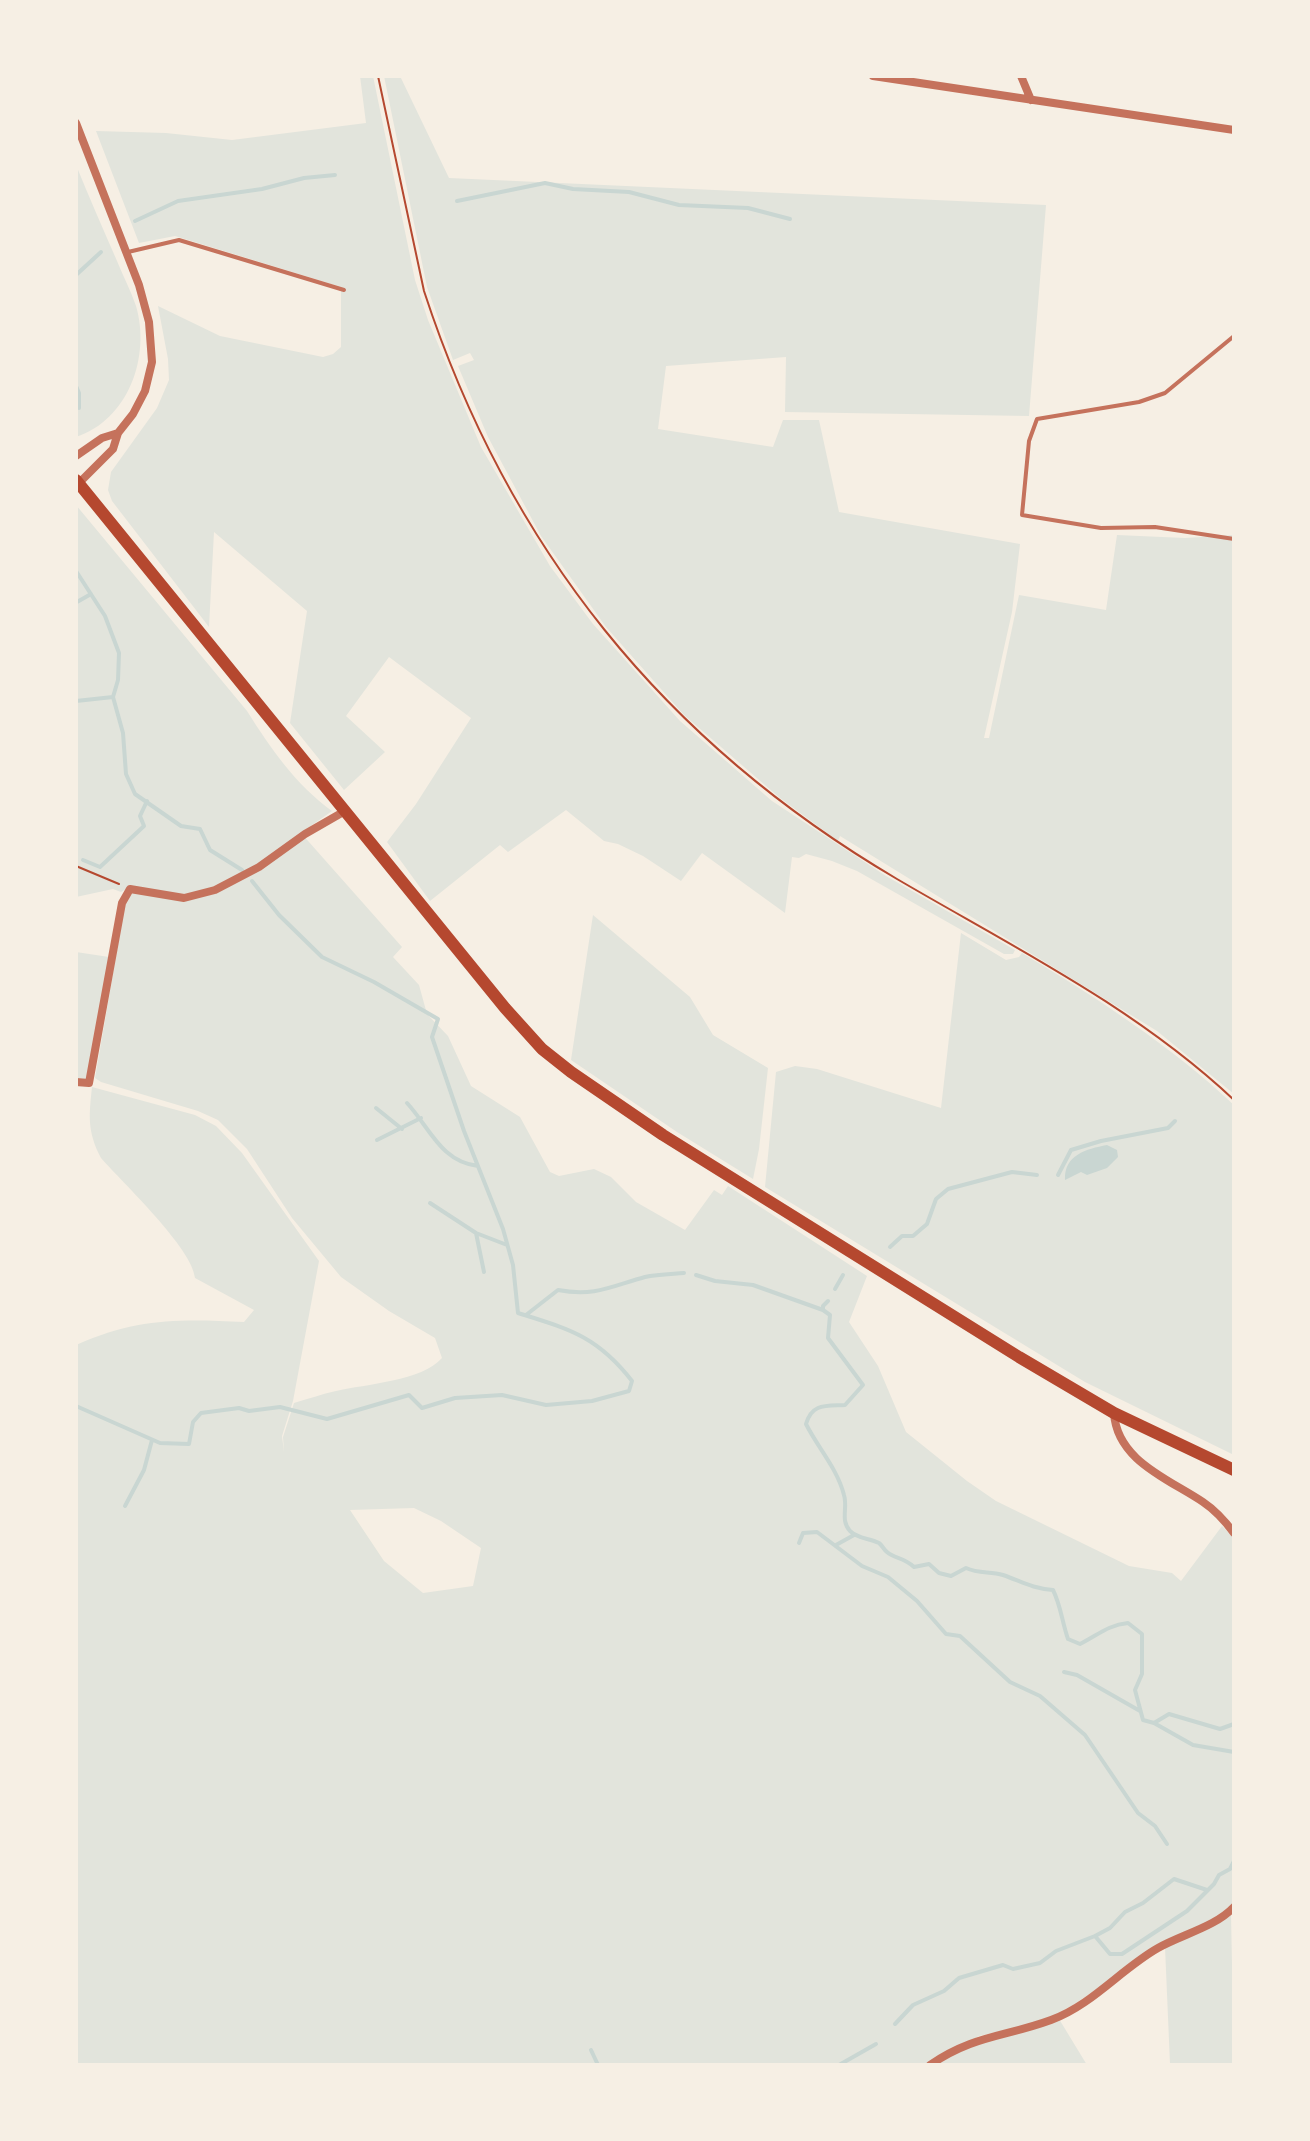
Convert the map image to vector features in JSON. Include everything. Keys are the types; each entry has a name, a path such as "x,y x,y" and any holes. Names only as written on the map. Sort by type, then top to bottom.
{"main road":[{"path":"78,482 505,1008 542,1049 663,1135 1019,1357 1114,1413 1234,1470"}],"street":[{"path":"873,76 1234,130"},
{"path":"1021,76 1031,100"},
{"path":"76,123 139,285 149,322 152,362 139,404 118,433 113,449 78,482"},
{"path":"76,456 102,438 118,433"},
{"path":"76,1082 89,1083 122,903 130,889 184,898 215,890 243,877 305,834 345,811"},
{"path":"1114,1413 1118,1430 1133,1453 1156,1475 1206,1504 1234,1533"},
{"path":"930,2065 972,2041 1058,2017 1157,1949 1223,1917 1234,1907"}],"lane":[{"path":"126,253 179,240 344,290"},
{"path":"1234,336 1165,393 1139,402 1037,419 1029,441 1022,515 1101,528 1155,527 1234,539"}],"path":[{"path":"379,78 424,291 434,321 484,439 512,492 538,539 603,631 681,717 778,801 896,878 1122,1011 1170,1045 1234,1100"},
{"path":"76,866 130,889"}],"shaded area":[{"path":"360,76 373,76 415,280 428,320 481,447 550,566 593,624 680,721 772,801 886,876 1015,950 1013,954 1004,954 857,871 832,861 806,854 799,858 792,857 785,913 702,853 681,881 643,856 604,841 566,810 508,852 500,845 430,901 387,842 416,804 471,718 389,657 346,716 385,752 344,790 290,723 307,611 214,532 209,627 112,501 108,490 111,472 157,408 169,380 158,306 220,336 323,357 341,347 341,287 175,236 139,243 96,131 166,133 232,140 366,123"},
{"path":"384,76 400,76 449,178 1046,205 1029,416 785,412 786,357 666,366 658,429 773,447 783,420 819,420 839,512 1020,544 1012,612 984,738 989,738 1019,595 1106,610 1117,535 1185,538 1234,535 1234,1094 1157,1031 840,836 838,841 780,798 684,715 606,627 541,536 488,437 458,366 474,360 470,353 453,360 427,287"},
{"path":"76,165 136,306 140,346 131,384 122,402 94,429 76,437"},
{"path":"76,505 247,711 285,766 332,811 301,833 402,947 393,957 419,985 427,1014 448,1036 471,1086 520,1117 550,1172 559,1176 594,1169 611,1177 636,1202 685,1230 714,1190 722,1195 728,1186 867,1276 849,1322 878,1366 906,1432 996,1501 1129,1566 1172,1573 1181,1581 1222,1526 1234,1538 1234,1910 1231,1913 1234,2065 1146,2065 1170,2064 1163,1945 1044,2021 979,2036 929,2065 76,2065 76,1345 119,1330 158,1322 244,1322 254,1310 195,1278 183,1251 170,1234 101,1158 90,1123 92,1087 195,1115 216,1126 242,1153 319,1261 293,1401 282,1436 284,1452 283,1437 294,1403 331,1392 408,1377 433,1366 442,1358 435,1338 341,1277 292,1218 247,1149 218,1120 95,1078 125,904 131,886 121,892 113,889 76,897","holes":["414,1508 441,1521 481,1548 473,1586 423,1593 384,1561 350,1510"]},
{"path":"593,915 690,997 713,1035 768,1068 753,1179 571,1060"},
{"path":"961,933 1006,960 1019,957 1022,953 1078,987 1159,1042 1234,1105 1234,1455 1085,1382 765,1187 776,1072 795,1066 817,1069 941,1108"},
{"path":"76,952 109,957 86,1081 76,1080"},
{"path":"1107,1145 1117,1150 1118,1157 1107,1168 1087,1175 1081,1172 1065,1180 1072,1159 1084,1151"},
{"path":"1059,2019 1087,2065 934,2065 983,2038"}],"waterway":[{"path":"135,221 178,201 335,175"},
{"path":"457,201 545,183 573,189 629,192 679,205 748,208 790,219"},
{"path":"76,275 101,252"},
{"path":"76,386 79,408"},
{"path":"76,571 105,616 119,653 118,680 113,697 123,733 126,774 135,794 181,826 200,829 210,850 242,870"},
{"path":"77,602 91,594"},
{"path":"76,701 113,697"},
{"path":"83,860 100,867 144,826 140,816 147,801"},
{"path":"76,1406 160,1443 189,1444 193,1422 201,1413 239,1408 249,1411 280,1407 327,1419 409,1395 422,1408 455,1398 502,1395 546,1405 592,1401 629,1391 632,1381 594,1344 567,1330 518,1313 513,1265 503,1229 464,1131 432,1037 438,1019 374,982 322,957 279,915 252,881"},
{"path":"407,1103 445,1151 465,1163 478,1166"},
{"path":"376,1108 402,1129"},
{"path":"377,1140 421,1118"},
{"path":"1058,1175 1071,1150 1168,1128 1175,1121"},
{"path":"890,1247 902,1236 913,1236 927,1224 936,1199 948,1189 1012,1172 1037,1175"},
{"path":"430,1203 476,1233 507,1245"},
{"path":"476,1233 484,1272"},
{"path":"526,1315 558,1290 593,1291 650,1276 684,1273"},
{"path":"696,1275 715,1281 753,1285 830,1315 828,1338 863,1385 845,1405 816,1409 806,1424 841,1485 845,1500 845,1523 850,1531 879,1543 890,1554 914,1567 929,1564 939,1573 951,1576 966,1568 1053,1590 1068,1639 1080,1644 1109,1628 1128,1623 1142,1634 1142,1674 1135,1690 1143,1720 1193,1745 1234,1752"},
{"path":"835,1289 843,1275"},
{"path":"823,1310 828,1301"},
{"path":"125,1506 144,1470 152,1440"},
{"path":"799,1543 803,1533 817,1532 862,1566 888,1577 917,1601 946,1634 960,1636 1010,1682 1040,1696 1085,1735 1138,1813 1155,1826 1167,1844"},
{"path":"836,1545 854,1535"},
{"path":"1064,1672 1077,1675 1140,1711"},
{"path":"1154,1723 1169,1714 1220,1729 1234,1724"},
{"path":"895,2024 913,2005 944,1991 959,1978 1003,1965 1013,1969 1040,1963 1056,1951 1095,1936 1110,1954 1122,1954 1187,1911 1219,1875 1230,1869 1234,1861"},
{"path":"1095,1936 1174,1879 1207,1890"},
{"path":"839,2065 876,2044"},
{"path":"591,2050 598,2065"}]}
